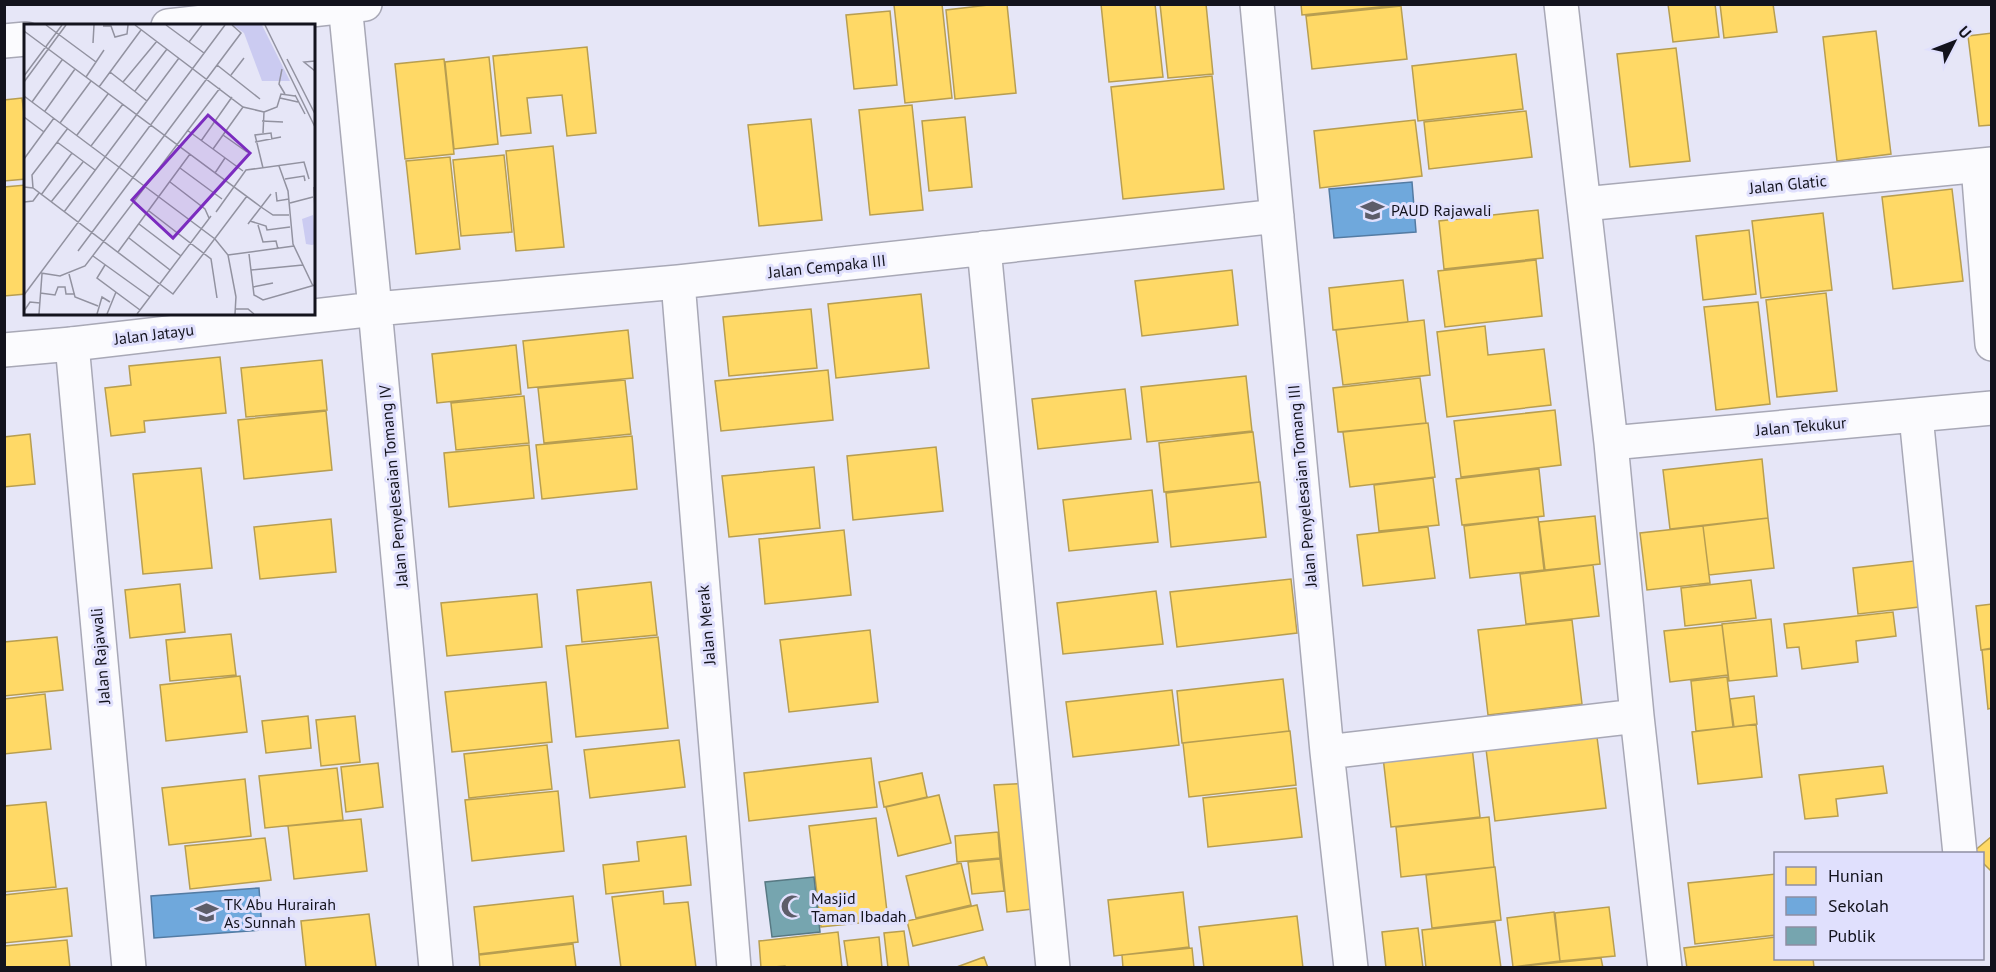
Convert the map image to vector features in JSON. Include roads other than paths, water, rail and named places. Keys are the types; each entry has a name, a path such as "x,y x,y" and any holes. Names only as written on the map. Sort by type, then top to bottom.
{"street":[{"name":"Jalan Penyelesaian Tomang III","path":"1257,4 1327,752 1351,968"},
{"path":"1561,4 1611,443 1636,716 1665,968"},
{"path":"188,24 352,5"},
{"name":"Jalan Penyelesaian Tomang IV","path":"352,5 375,309 436,968"},
{"path":"4,41 24,39"},
{"path":"1985,165 1992,344"},
{"name":"Jalan Glatic","path":"1584,204 1985,165"},
{"name":"Jalan Cempaka III","path":"375,309 678,282 1277,216"},
{"path":"984,249 1053,968"},
{"name":"Jalan Merak","path":"678,282 734,968"},
{"name":"Jalan Jatayu","path":"4,350 375,309"},
{"name":"Jalan Rajawali","path":"72,344 129,968"},
{"name":"Jalan Tekukur","path":"1611,443 1992,408"},
{"path":"1916,416 1960,852"},
{"path":"1327,752 1636,716"}],"place":[{"name":"PAUD Rajawali","path":"1373,210"},
{"name":"Masjid Taman Ibadah","path":"793,907"},
{"name":"TK Abu Hurairah As Sunnah","path":"206,913"}]}
